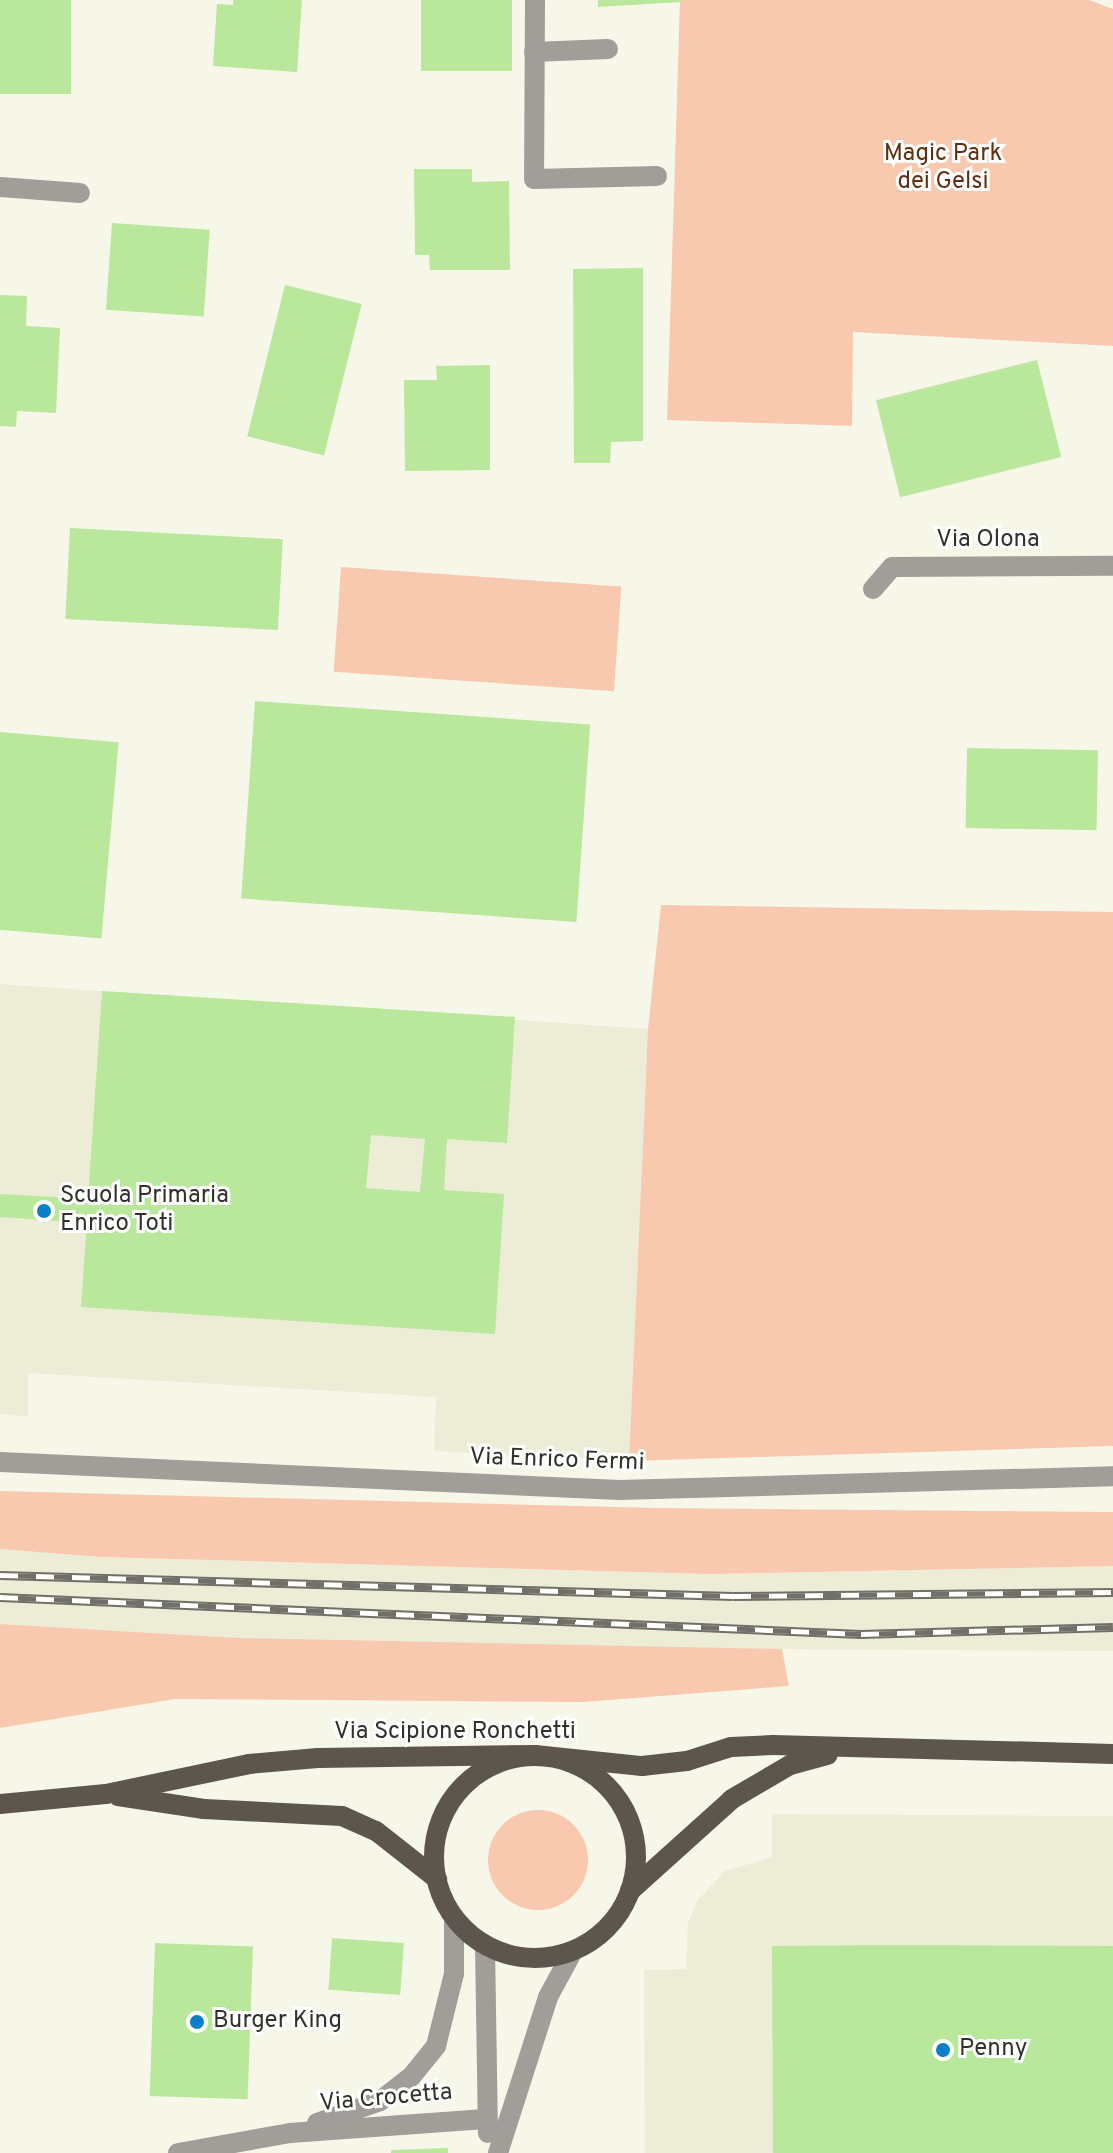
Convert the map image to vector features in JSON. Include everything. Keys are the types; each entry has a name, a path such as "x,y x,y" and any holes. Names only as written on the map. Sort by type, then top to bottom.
{"main road":[{"name":"Via Scipione Ronchetti","path":"0,1804 106,1794 249,1764 535,1755 642,1766 748,1745 852,1751 1113,1754"},
{"name":"Via Scipione Ronchetti","path":"629,1892 684,1838 752,1785 790,1765 852,1751"},
{"path":"535,1755 582,1767 621,1804 635,1843 629,1892 608,1927 573,1951 533,1958 485,1945 454,1917 437,1879 437,1832 454,1797 490,1766 535,1755"},
{"name":"Via Scipione Ronchetti","path":"106,1794 204,1809 342,1816 376,1831 437,1879"}],"street":[{"path":"535,0 534,179 657,176"},
{"path":"534,52 608,49"},
{"path":"0,187 80,193"},
{"name":"Via Olona","path":"873,589 892,567 1113,566"},
{"name":"Via Enrico Fermi","path":"0,1462 619,1490 1113,1476"},
{"name":"Via Crocetta","path":"290,2133 380,2101 411,2077 436,2046 454,1974 454,1917"},
{"path":"485,1945 486,2119 490,2153"},
{"path":"498,2153 548,1997 573,1951"},
{"name":"Via Crocetta","path":"178,2153 290,2133 486,2119"}],"shaded area":[{"path":"0,984 648,1029 629,1461 434,1451 436,1397 28,1373 28,1417 0,1414"},
{"path":"0,1549 101,1557 709,1574 1113,1566 1113,1651 577,1648 238,1638 0,1624"},
{"path":"772,1814 1113,1816 1113,2153 645,2153 644,1970 686,1969 688,1923 697,1901 725,1871 772,1857"}],"green space":[{"name":"Magic Park dei Gelsi","path":"680,0 1089,0 1113,9 1113,346 853,332 852,426 667,420"},
{"path":"341,567 621,587 614,691 334,672"},
{"path":"661,905 1113,912 1113,1446 629,1461 648,1029"},
{"path":"0,1491 656,1508 1113,1512 1113,1566 709,1574 101,1557 0,1549"},
{"path":"0,1624 238,1638 782,1649 789,1686 583,1702 175,1699 0,1728"},
{"path":"538,1810 566,1818 580,1832 588,1860 580,1888 566,1902 538,1910 510,1902 496,1888 488,1860 496,1832 510,1818"}],"building":[{"path":"0,0 71,0 71,94 0,94"},
{"path":"233,0 302,0 297,72 213,66 217,4 233,5"},
{"path":"421,0 512,0 512,71 421,71"},
{"path":"598,0 681,0 681,2 598,7"},
{"path":"414,169 472,169 472,182 509,181 510,270 430,270 429,255 415,255"},
{"path":"112,223 210,230 204,317 106,310"},
{"path":"643,268 643,441 611,442 610,463 574,463 573,269"},
{"path":"285,285 362,304 324,455 247,436"},
{"path":"0,295 27,296 26,326 60,328 56,413 17,411 16,427 0,426"},
{"path":"1037,360 1061,457 900,497 876,400"},
{"path":"490,365 490,470 405,471 404,380 437,380 436,366"},
{"path":"70,528 283,539 278,630 65,619"},
{"path":"255,701 590,724 576,922 241,899"},
{"path":"0,732 119,742 101,939 0,930"},
{"path":"967,748 1098,750 1097,830 966,828"},
{"path":"102,991 515,1017 507,1143 447,1139 444,1190 504,1194 495,1334 81,1307 87,1223 0,1217 0,1194 88,1199","holes":["371,1135 425,1139 420,1192 366,1188"]},
{"path":"332,1938 404,1943 400,1995 328,1990"},
{"path":"155,1943 253,1946 248,2099 150,2096"},
{"name":"Penny","path":"772,1946 1113,1946 1113,2153 773,2153"},
{"path":"448,2148 448,2153 391,2153 391,2150"}],"railway":[{"path":"0,1575 733,1596 1113,1592"},
{"path":"0,1597 861,1634 1113,1627"}],"place":[{"name":"Scuola Primaria Enrico Toti","path":"44,1211"},
{"name":"Burger King","path":"197,2022"},
{"name":"Penny","path":"943,2050"}]}
